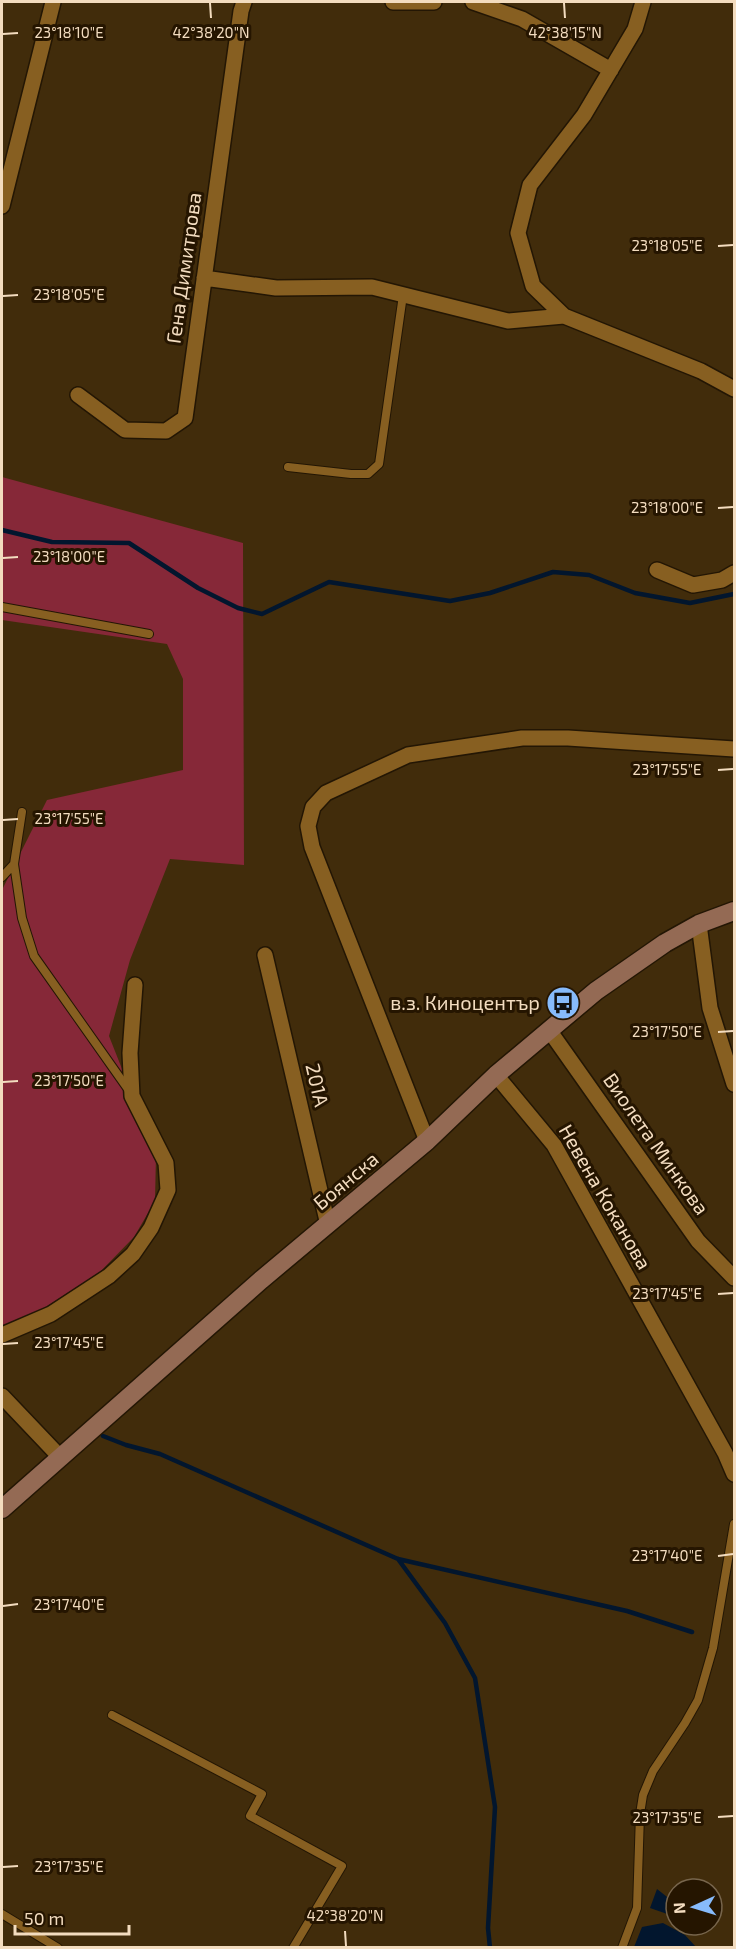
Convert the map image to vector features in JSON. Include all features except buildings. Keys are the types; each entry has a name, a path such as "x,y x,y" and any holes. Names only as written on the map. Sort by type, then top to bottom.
{"main road":[{"name":"Боянска","path":"2,1509 261,1280 427,1141 496,1076 604,985 665,943 699,924 735,911"}],"street":[{"path":"2,206 53,2"},
{"name":"Гена Димитрова","path":"78,395 125,430 166,431 185,418 232,69 244,2"},
{"path":"393,2 434,2"},
{"path":"473,2 522,19 612,69"},
{"path":"643,2 636,29 584,115 530,185 519,233 533,286 564,316 700,371 735,389"},
{"path":"204,278 276,288 372,287 508,321 564,316"},
{"path":"657,570 693,585 722,580 735,573"},
{"path":"427,1141 312,847 308,826 313,807 326,793 408,755 522,738 568,738 735,749"},
{"path":"699,924 710,1008 735,1084"},
{"name":"201А","path":"265,955 328,1225"},
{"path":"2,1335 51,1314 110,1276 133,1254 151,1228 168,1190 166,1163 132,1096 130,1053 135,985"},
{"name":"Виолета Минкова","path":"549,1030 699,1241 735,1278"},
{"name":"Невена Коканова","path":"496,1076 554,1145 735,1474"},
{"path":"2,1396 60,1457"}],"lane":[{"path":"288,467 368,474 379,464 403,296"},
{"path":"2,607 149,634"},
{"path":"22,812 14,864 22,918 34,956 132,1096"},
{"path":"2,877 14,864"},
{"path":"622,1947 637,1908 640,1814 643,1795 652,1771 685,1724 698,1700 713,1648 735,1524"},
{"path":"112,1714 262,1794 250,1816 342,1866 293,1947"},
{"path":"2,1914 58,1947"}],"shaded area":[{"path":"2,477 243,543 244,865 170,859 130,960 109,1036 156,1155 155,1201 134,1237 99,1273 41,1310 2,1327 2,890 47,800 183,770 183,679 167,644 2,620"}],"water":[{"path":"657,1889 664,1895 664,1913 650,1908"},
{"path":"663,1923 664,1937 687,1937 696,1947 634,1947 642,1927"}],"waterway":[{"path":"2,530 52,542 129,543 198,588 238,608 262,614 329,582 450,601 490,593 553,572 589,575 635,593 690,603 734,594"},
{"path":"103,1436 160,1454 398,1559 627,1611 692,1632"},
{"path":"398,1559 445,1623 475,1678 495,1807 488,1928 490,1948"}],"place":[{"name":"в.з. Киноцентър","path":"563,1003"}]}
